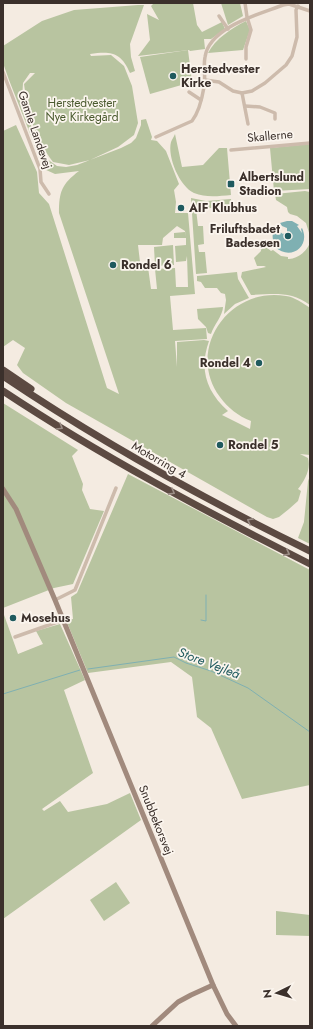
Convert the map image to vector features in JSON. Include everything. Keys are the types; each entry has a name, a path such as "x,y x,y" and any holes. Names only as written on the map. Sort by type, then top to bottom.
{"highway":[{"path":"3,370 125,453"},
{"name":"Motorring 4","path":"3,376 51,408 125,453 198,494 310,551"},
{"name":"Motorring 4","path":"3,391 171,492 310,564"},
{"path":"3,394 39,414"}],"street":[{"path":"245,3 251,30 246,47 246,60"},
{"path":"156,137 192,121 198,113 202,100 205,80 205,56 207,49 217,37 247,17 290,3 310,11"},
{"path":"205,80 219,82 242,93 252,91 265,83 286,65 292,56 297,37 296,10 298,6"},
{"path":"218,16 228,29"},
{"name":"Gamle Landevej","path":"3,72 40,169 41,182 49,194"},
{"path":"189,92 202,100"},
{"path":"242,93 248,124"},
{"path":"245,106 260,107 275,113 275,120"},
{"path":"166,133 168,137"},
{"name":"Skallerne","path":"231,150 310,143"},
{"path":"55,600 75,590 116,488"},
{"name":"Snubbekorsvej","path":"3,489 16,509 55,600 213,985 227,1014 236,1026"},
{"path":"15,636 63,620"},
{"path":"152,1026 178,1002 213,985"}],"green space":[{"path":"154,3 193,3 197,25 202,32 222,22 225,29 211,39 204,39 205,49 138,56 150,40 147,14 159,20 151,6"},
{"path":"221,3 240,3 243,16 228,25"},
{"name":"Herstedvester Nye Kirkegård","path":"144,5 130,44 131,57 135,71 130,73 123,61 114,54 90,54 91,56 111,55 124,66 132,86 138,123 134,135 118,147 90,160 131,143 136,138 141,125 141,120 146,119 152,137 151,140 157,141 166,151 179,184 174,190 176,202 175,213 188,213 195,294 170,296 173,330 206,328 207,339 175,341 177,367 177,342 209,341 205,361 206,379 214,396 228,411 222,415 250,429 251,421 226,405 210,379 208,360 210,342 218,325 231,311 247,301 265,296 286,296 298,300 310,308 310,455 300,454 308,458 309,466 305,478 298,489 301,491 298,501 279,517 273,519 267,517 66,403 23,373 17,365 25,348 13,340 3,347 3,131 16,125 37,172 39,193 49,204 107,388 119,394 59,213 61,193 65,184 79,171 55,174 44,169 3,63 3,46 42,21 74,10","holes":["30,73 35,73 24,84 30,116 41,144 53,162 69,165 90,160 66,167 57,166 47,159 39,148 22,100 23,83","177,226 185,231 186,237 185,232 174,233 174,238 186,238 186,245 175,246 176,262 186,261 187,256 188,287 176,287 175,268 155,269 157,289 151,289 148,267 140,262 138,245 162,245 163,238"]},
{"path":"246,21 250,30 243,50 208,53 224,34"},
{"path":"188,50 192,82 150,94 140,57"},
{"path":"175,134 182,167 203,165 219,148 227,148 231,195 203,196 194,193 184,185 176,171 171,155 171,142"},
{"path":"310,144 310,189 274,191 270,148"},
{"path":"305,191 310,192 310,236 306,223 297,216 290,214 287,207 276,200 275,194"},
{"path":"191,198 206,201 231,199 232,208 196,209 198,226 203,226 204,244 198,245 199,252 205,252 207,273 196,274"},
{"path":"260,242 271,251 273,250 281,256 288,257 288,259 302,254 310,243 310,305 296,297 289,295 251,295 241,277 242,272 266,267 257,266 254,258 261,251"},
{"path":"173,245 174,265 155,266 154,247"},
{"path":"237,272 238,279 249,298 235,304 224,314 226,300 225,294 221,293 217,288 205,288 201,282 197,281 197,276"},
{"path":"223,307 222,313 211,334 208,333 206,327 198,319 197,309"},
{"path":"3,403 78,450 72,456 83,484 82,490 90,509 104,511 73,584 54,588 3,608"},
{"path":"128,474 310,570 310,785 242,799 211,728 197,717 192,677 171,662 88,673 66,620 73,619 71,597 77,593"},
{"path":"310,476 310,544 298,538 304,522 308,481"},
{"path":"3,612 18,654 43,644 36,631 60,624 85,680 64,690 93,773 42,809 44,811 60,801 68,812 107,804 130,793 141,820 3,919"},
{"path":"116,882 130,903 104,921 90,900"},
{"path":"276,911 310,915 310,936 276,935"}],"water":[{"name":"Friluftsbadet Badesøen","path":"292,221 299,225 297,226 302,233 302,228 304,241 298,250 287,253 275,247 277,246 280,248 275,241 275,245 273,231 278,224 281,227 280,232 283,234 287,232 287,228 282,226 280,223"}],"waterway":[{"path":"201,620 206,621 206,595"},
{"name":"Store Vejleå","path":"88,669 174,657 186,663 211,671 248,688 310,732"},
{"name":"Store Vejleå","path":"3,694 80,670"}],"place":[{"name":"Herstedvester Kirke","path":"173,76"},
{"name":"Albertslund Stadion","path":"231,184"},
{"name":"AIF Klubhus","path":"181,208"},
{"name":"Friluftsbadet Badesøen","path":"288,236"},
{"name":"Rondel 6","path":"113,265"},
{"name":"Rondel 4","path":"259,363"},
{"name":"Rondel 5","path":"220,445"},
{"name":"Mosehus","path":"13,618"}]}
